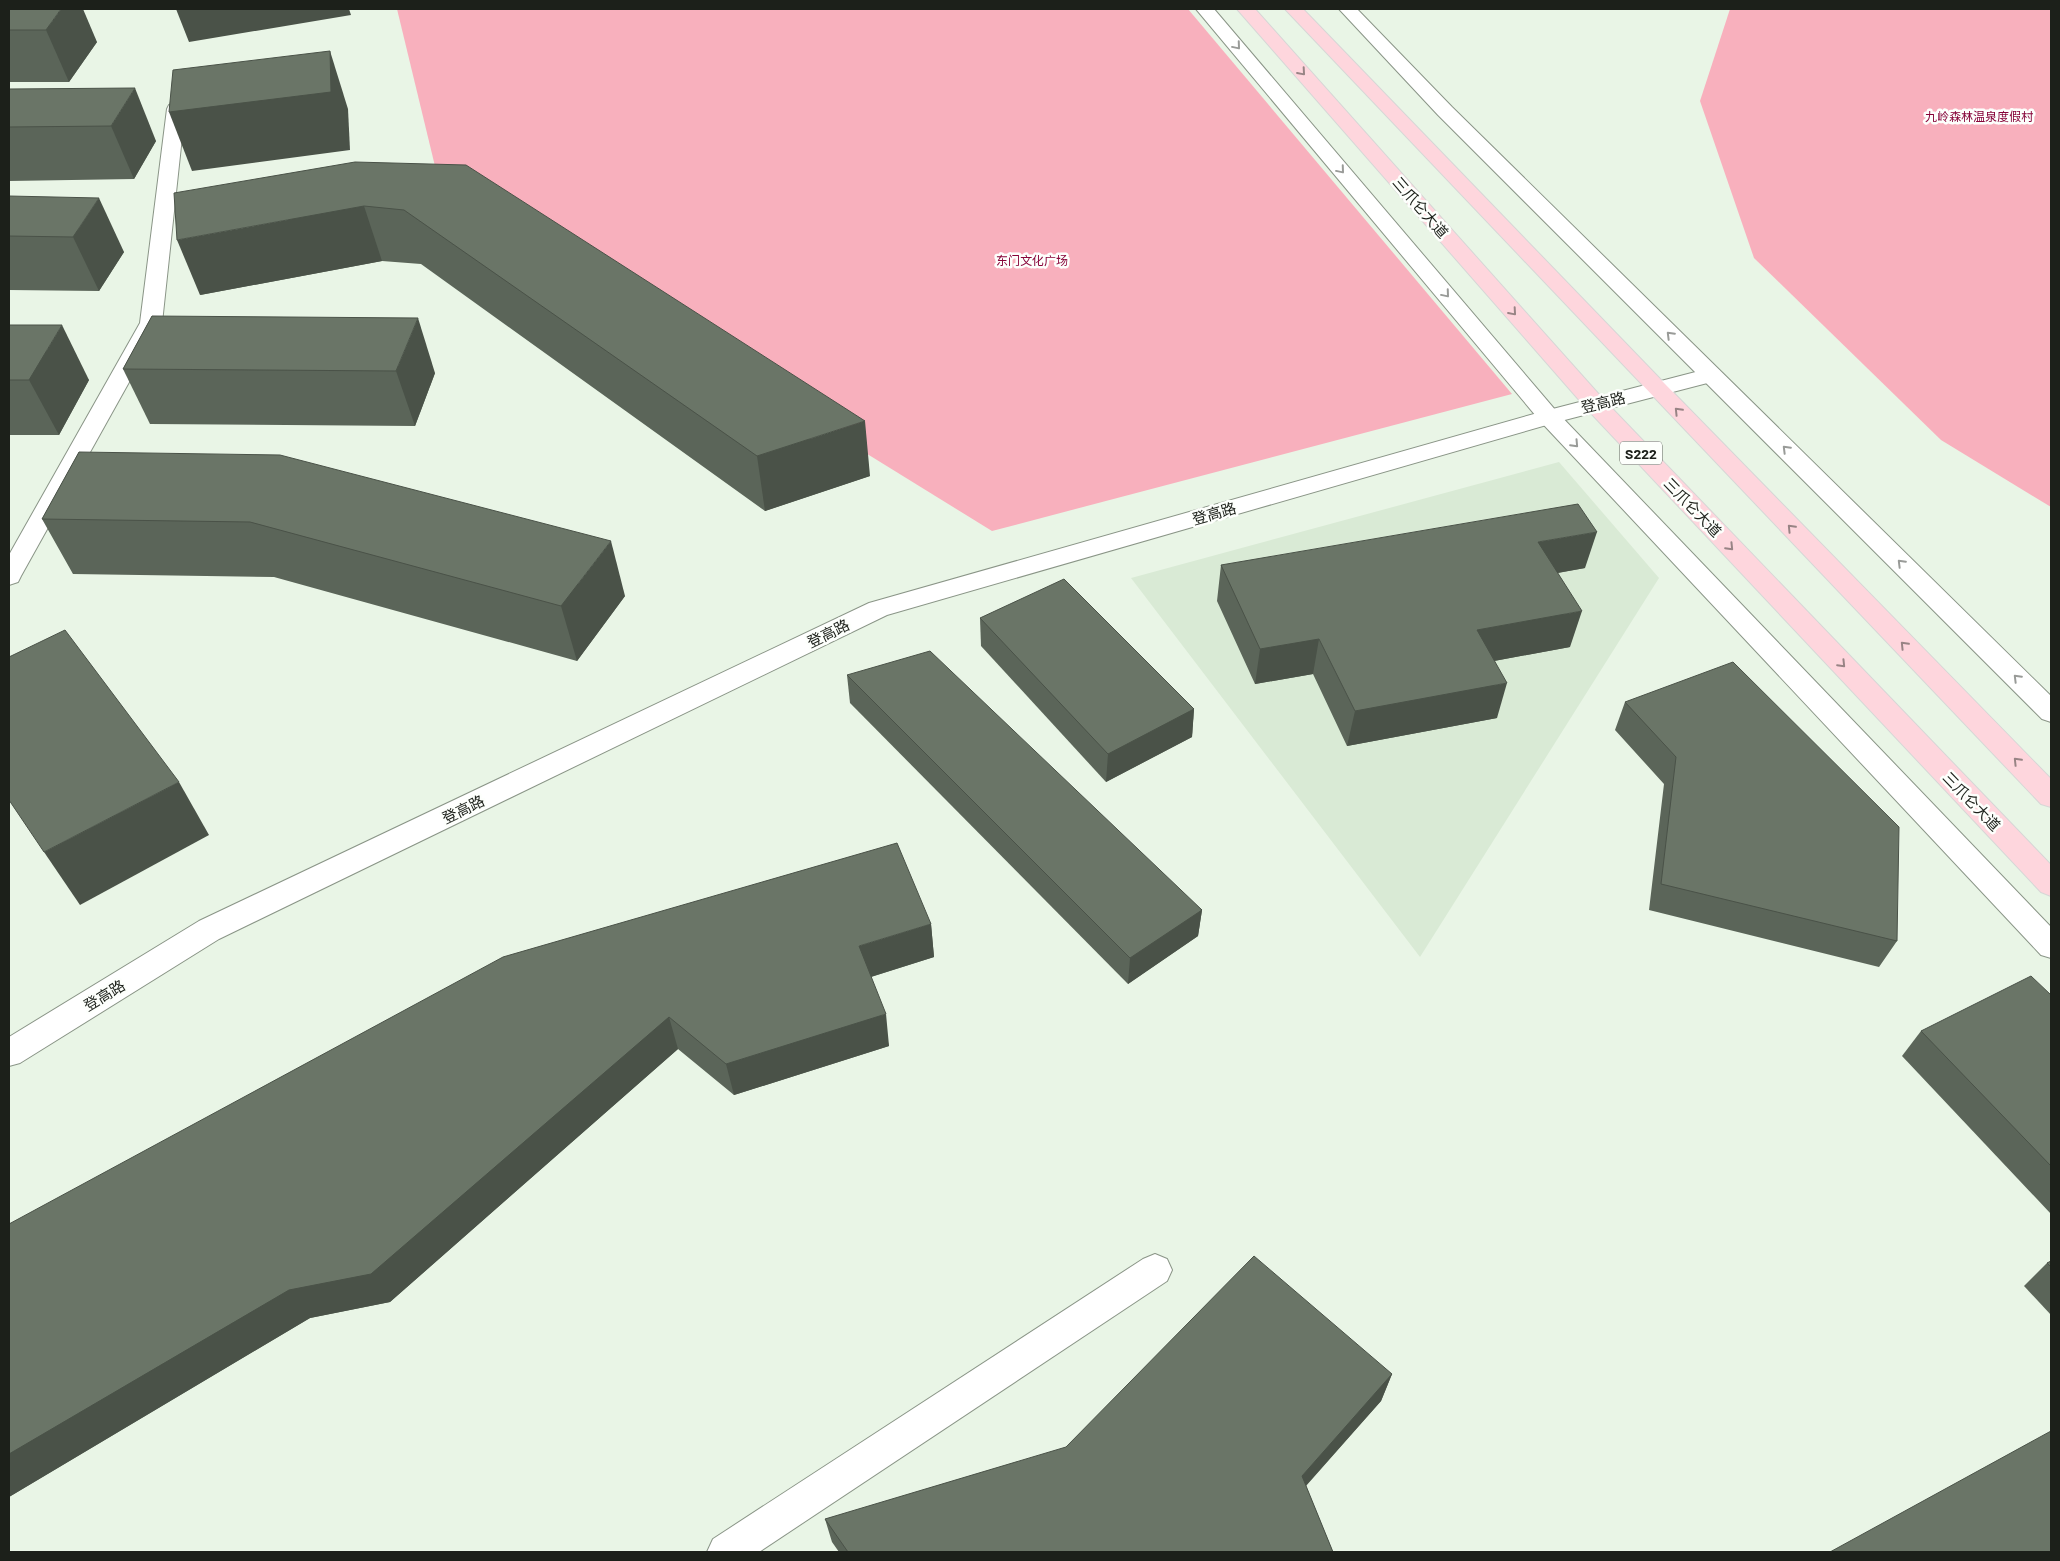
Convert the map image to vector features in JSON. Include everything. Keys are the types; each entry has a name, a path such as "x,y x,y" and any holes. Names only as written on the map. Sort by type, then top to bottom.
{"main road":[{"path":"1205,9 1549,417 2051,946"},
{"name":"三爪仑大道","path":"1246,9 1595,404 2051,884"},
{"path":"1294,9 1657,389 2051,796"},
{"path":"1348,9 1445,111 2051,712"},
{"path":"9,576 150,323 176,109"},
{"name":"登高路","path":"9,1053 209,930 878,609 1595,404 1711,375"},
{"path":"726,1552 1155,1270"}],"shaded area":[{"path":"1559,462 1659,578 1420,957 1131,578"}],"green space":[{"name":"东门文化广场","path":"397,9 1188,9 1512,394 992,531 441,191"},
{"name":"九岭森林温泉度假村","path":"1730,9 2051,9 2051,507 1941,440 1754,258 1700,101"}],"building":[{"path":"9,9 61,9 46,30 9,30"},
{"path":"330,51 331,92 169,112 173,70"},
{"path":"135,88 111,126 9,127 9,89"},
{"path":"355,162 466,165 865,421 757,456 404,210 364,206 177,240 174,193"},
{"path":"9,196 99,198 73,237 9,236"},
{"path":"152,316 418,318 396,371 123,369"},
{"path":"9,325 62,325 29,380 9,380"},
{"path":"79,452 280,455 611,541 561,606 250,522 42,519"},
{"path":"1578,504 1597,532 1538,542 1582,611 1477,630 1507,683 1355,711 1319,639 1260,649 1221,565"},
{"path":"1064,579 1194,709 1108,754 980,618"},
{"path":"65,630 179,782 44,852 9,800 9,657"},
{"path":"930,651 1202,910 1130,958 847,675"},
{"path":"1733,662 1899,827 1897,941 1661,884 1676,757 1625,702"},
{"path":"897,843 931,924 859,946 886,1014 726,1064 669,1017 371,1274 289,1290 9,1454 9,1224 503,957"},
{"path":"2031,976 2051,995 2051,1166 1921,1031"},
{"path":"1254,1256 1392,1374 1302,1476 1333,1552 848,1552 825,1519 1066,1447"},
{"path":"2051,1431 2051,1552 1830,1552"}]}
